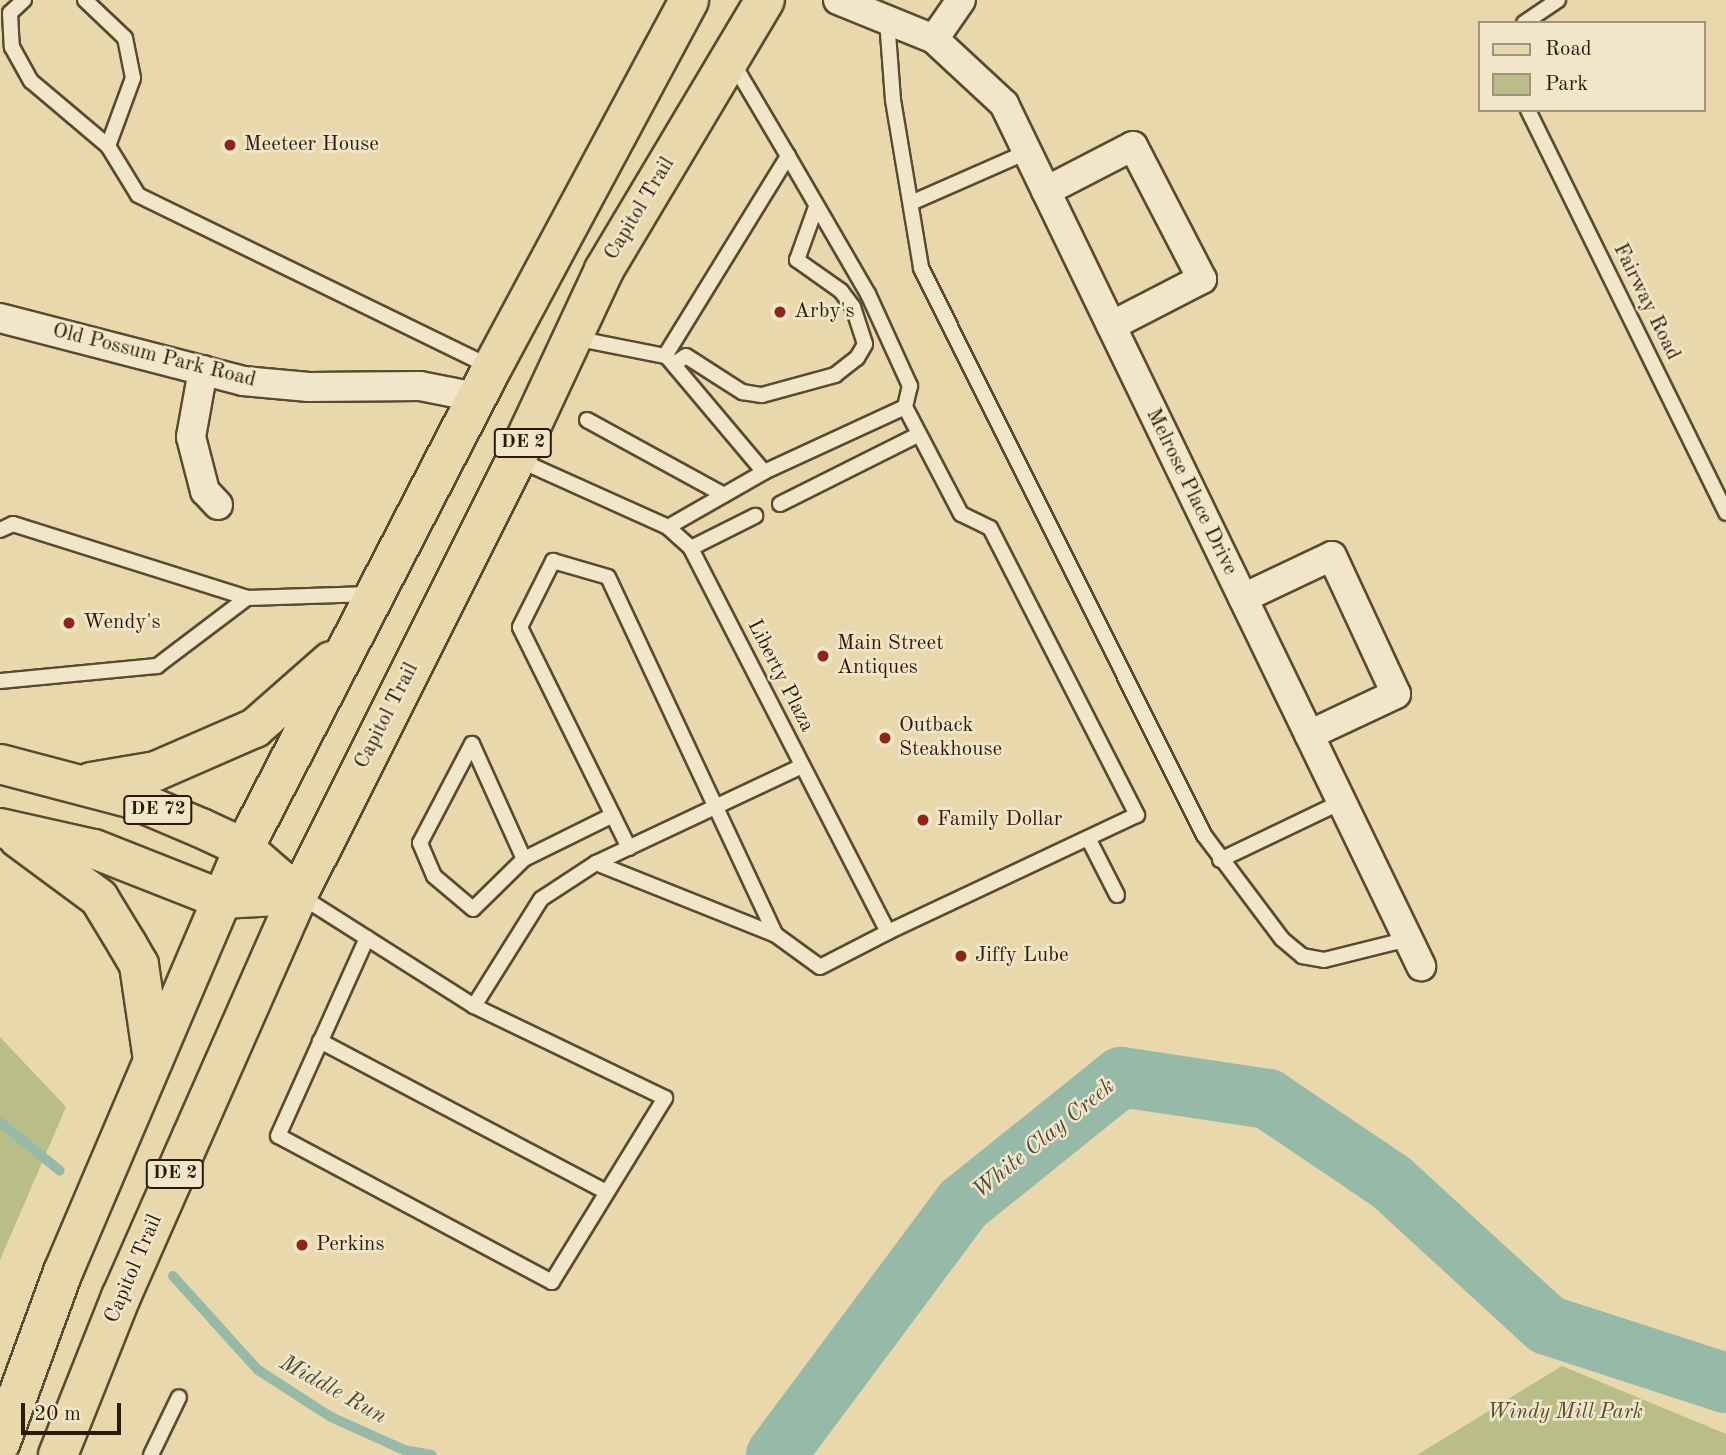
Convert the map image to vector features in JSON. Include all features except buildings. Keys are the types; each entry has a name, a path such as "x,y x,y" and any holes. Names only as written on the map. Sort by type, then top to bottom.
{"main road":[{"name":"DE 2","path":"0,1444 63,1272 244,848 484,382 689,0"},
{"name":"Capitol Trail","path":"65,1451 121,1297 298,895 516,458 604,270 765,0"},
{"path":"78,784 156,771 255,728 348,645"},
{"name":"DE 72","path":"0,764 131,798 244,848 298,895"},
{"path":"3,828 94,849 221,899 298,895"},
{"path":"3,828 99,898 139,965 153,1060"}],"street":[{"name":"Melrose Place Drive","path":"838,0 934,39 1004,104 1420,966"},
{"path":"934,39 961,0"},
{"path":"1046,191 1133,146 1202,279 1111,326"},
{"name":"Old Possum Park Road","path":"0,318 256,382 309,387 420,386 484,382"},
{"path":"204,370 191,437 205,491 218,505"},
{"path":"1243,598 1332,556 1396,694 1309,735"}],"lane":[{"path":"24,0 10,13 12,47 31,81 108,146 138,195 484,382"},
{"path":"86,0 125,38 133,78 108,146"},
{"path":"1527,21 1558,0"},
{"path":"887,20 893,100 913,202 912,235 921,268 1220,860 1282,939 1301,956 1324,960 1408,939"},
{"path":"596,863 776,935 820,967 888,932 1137,815 990,528 961,514 918,435 905,407 910,386 868,294 730,58"},
{"name":"Fairway Road","path":"1529,112 1726,513"},
{"path":"913,202 1027,152"},
{"path":"669,360 788,156"},
{"path":"573,337 669,360 686,356 742,392 762,395 835,375 857,358 865,344 853,307 841,291 797,260 816,207"},
{"path":"669,360 764,472"},
{"path":"668,527 764,472 905,407"},
{"path":"587,420 724,495"},
{"path":"780,504 918,435"},
{"name":"Liberty Plaza","path":"516,458 668,527 691,548 888,932"},
{"path":"691,548 755,516"},
{"path":"0,530 13,524 247,598 375,594"},
{"path":"629,848 520,627 553,561 608,577 776,935"},
{"path":"0,681 157,666 247,598"},
{"path":"524,859 471,744 420,843 433,876 473,909 524,859 613,815"},
{"path":"474,1006 541,899 596,863 802,766"},
{"path":"1220,860 1341,802"},
{"path":"1087,838 1117,895"},
{"path":"298,895 367,938 474,1006 665,1098 552,1282 278,1136 367,938"},
{"path":"320,1041 607,1192"},
{"path":"151,1455 179,1397"}],"green space":[{"path":"0,1037 66,1107 0,1260"},
{"name":"Windy Mill Park","path":"1562,1366 1726,1434 1726,1455 1417,1455"}],"waterway":[{"name":"White Clay Creek","path":"776,1455 963,1204 1121,1077 1268,1099 1391,1182 1547,1325 1726,1383"},
{"name":"Middle Run","path":"0,1122 60,1171"},
{"name":"Middle Run","path":"173,1276 258,1370 331,1417 404,1450 432,1455"}],"place":[{"name":"Meeteer House","path":"230,145"},
{"name":"Arby's","path":"780,312"},
{"name":"Wendy's","path":"69,623"},
{"name":"Main Street Antiques","path":"823,656"},
{"name":"Outback Steakhouse","path":"885,738"},
{"name":"Family Dollar","path":"923,820"},
{"name":"Jiffy Lube","path":"961,956"},
{"name":"Perkins","path":"302,1245"}]}
